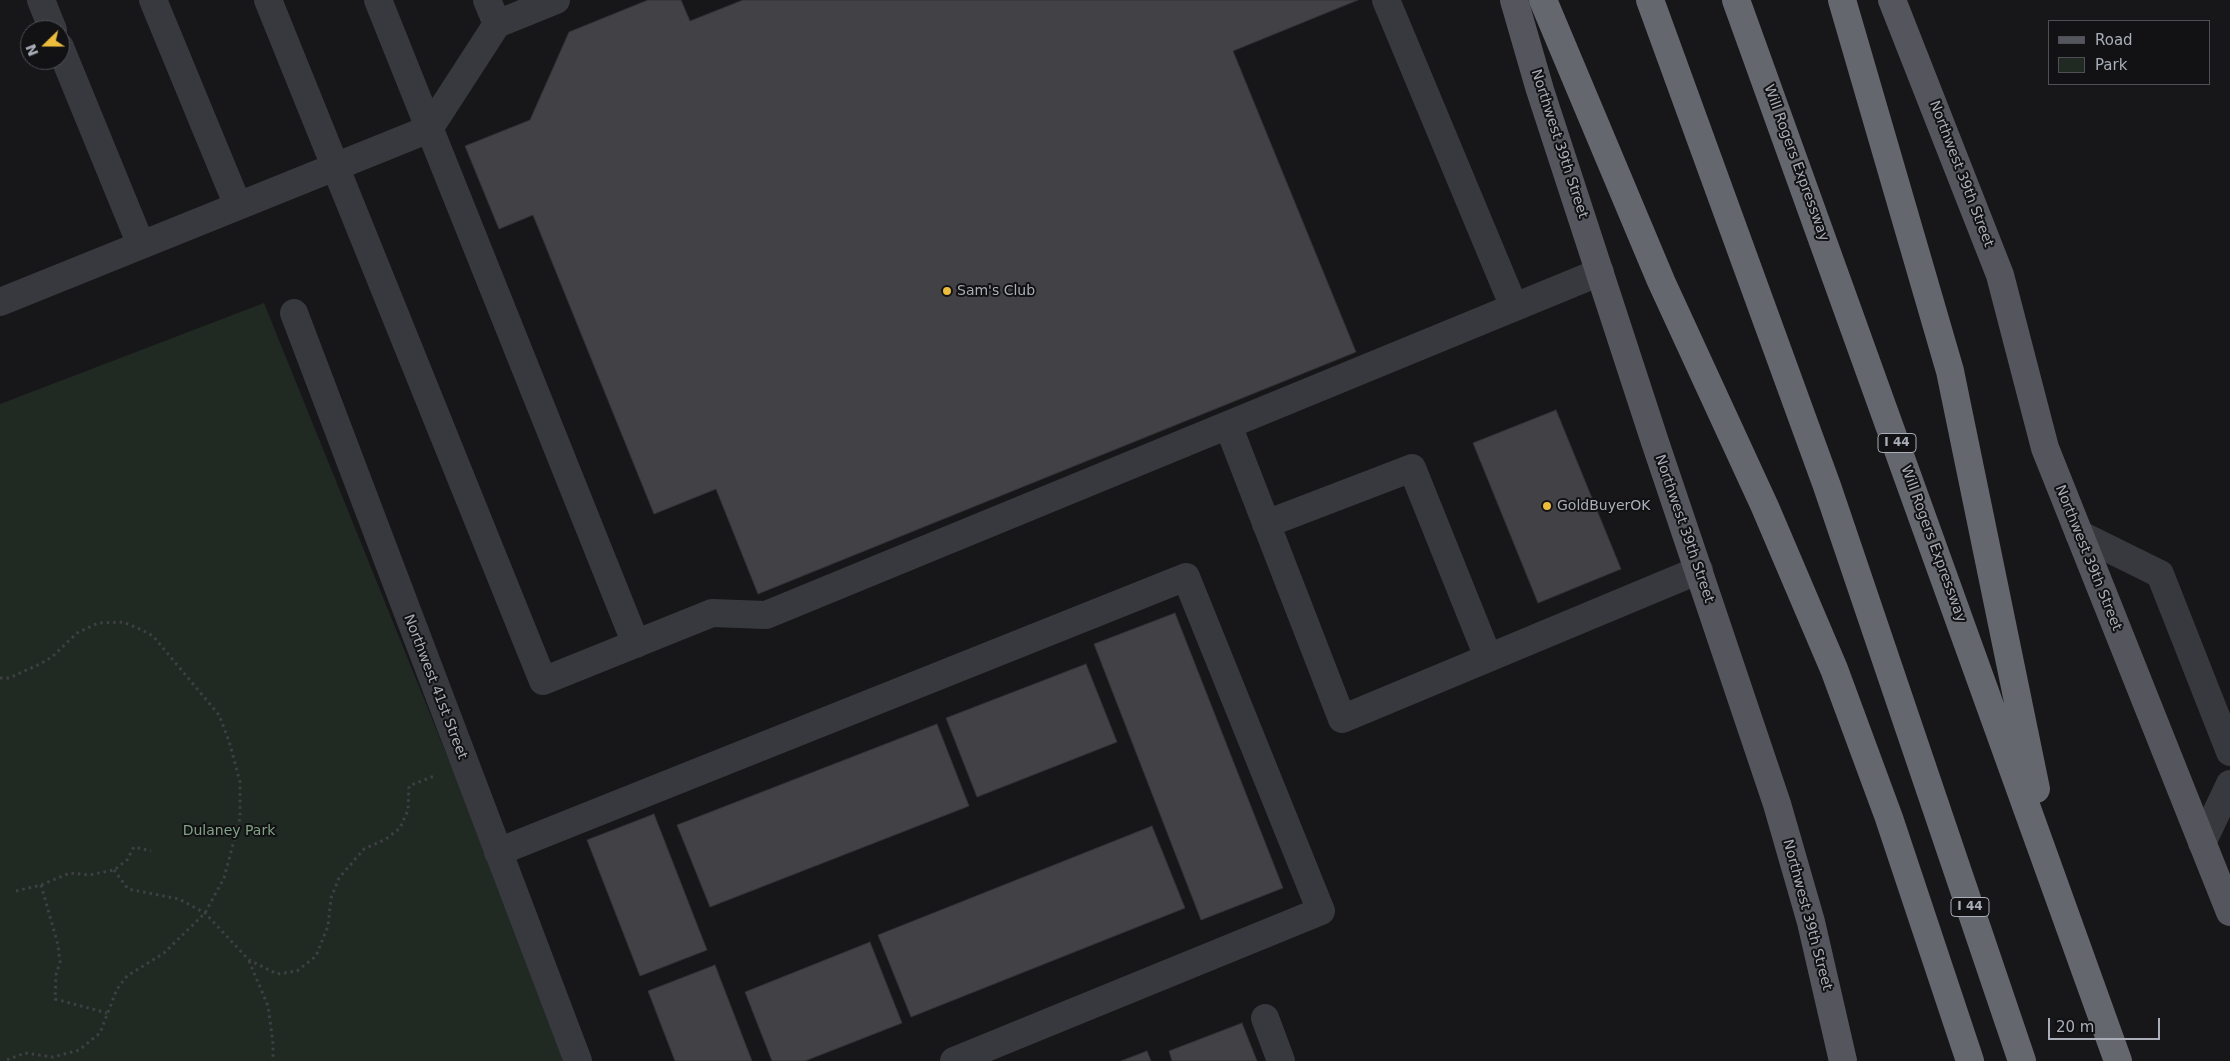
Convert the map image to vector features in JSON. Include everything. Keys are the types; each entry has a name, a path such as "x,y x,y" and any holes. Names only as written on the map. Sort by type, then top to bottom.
{"highway":[{"path":"1542,0 1660,281 1765,507 1834,668 1889,818 1970,1061"},
{"name":"I 44","path":"1650,0 1827,486 2022,1061"},
{"name":"Will Rogers Expressway","path":"1736,0 2118,1061"},
{"path":"1842,0 1950,371 2056,886"}],"main road":[{"name":"Northwest 39th Street","path":"1514,0 1540,90 1788,841 1825,977 1843,1061"},
{"name":"Northwest 39th Street","path":"1892,0 2000,275 2045,448 2230,912"}],"street":[{"path":"41,0 49,20"},
{"path":"154,0 238,206"},
{"path":"268,0 543,681 712,613 766,615 1600,272"},
{"path":"378,0 636,644"},
{"path":"0,302 429,129 492,12 556,0"},
{"path":"1386,0 1514,307"},
{"path":"70,70 141,246"},
{"name":"Northwest 41st Street","path":"294,313 578,1061"},
{"path":"1228,425 1342,719 1699,570"},
{"path":"1266,524 1412,468 1488,658"},
{"path":"2079,534 2160,574 2230,752"},
{"path":"498,852 1186,577 1321,911 954,1061"},
{"path":"2202,843 2230,784"},
{"path":"1264,1018 1281,1061"}],"path":[{"path":"0,678 9,678 52,657 77,632 98,623 123,622 153,636 219,715 240,782 240,818 235,844 224,878 205,913 164,954 128,976 117,989 100,1033 79,1050 53,1057 25,1053 4,1061"},
{"path":"248,960 277,974 297,971 316,956 328,926 331,898 339,878 364,849 386,839 400,828 408,810 409,786 464,763"},
{"path":"16,891 41,885 70,873 89,875 114,870 127,860 134,847 151,851"},
{"path":"114,870 128,889 179,899 205,913 248,960 268,1006 274,1043 273,1061"},
{"path":"41,885 58,945 60,962 56,975 55,999 107,1013"}],"green space":[{"name":"Dulaney Park","path":"264,303 452,768 567,1061 0,1061 0,404"}],"building":[{"name":"Sam's Club","path":"648,0 681,0 690,21 743,0 1358,0 1233,51 1356,352 758,594 716,489 654,514 533,215 499,229 465,146 530,120 569,32"},
{"name":"GoldBuyerOK","path":"1556,410 1621,569 1538,603 1473,443"},
{"path":"1175,613 1283,888 1201,920 1094,644"},
{"path":"1086,664 1117,742 977,797 946,718"},
{"path":"937,724 969,806 710,907 677,825"},
{"path":"654,814 707,950 640,976 587,840"},
{"path":"1152,826 1185,908 911,1017 878,935"},
{"path":"870,942 902,1023 805,1061 772,1061 745,992"},
{"path":"715,965 752,1061 675,1061 648,991"},
{"path":"1242,1023 1257,1061 1172,1061 1169,1051"},
{"path":"1147,1051 1151,1061 1121,1061"}],"place":[{"name":"Sam's Club","path":"947,291"},
{"name":"GoldBuyerOK","path":"1547,506"}]}
